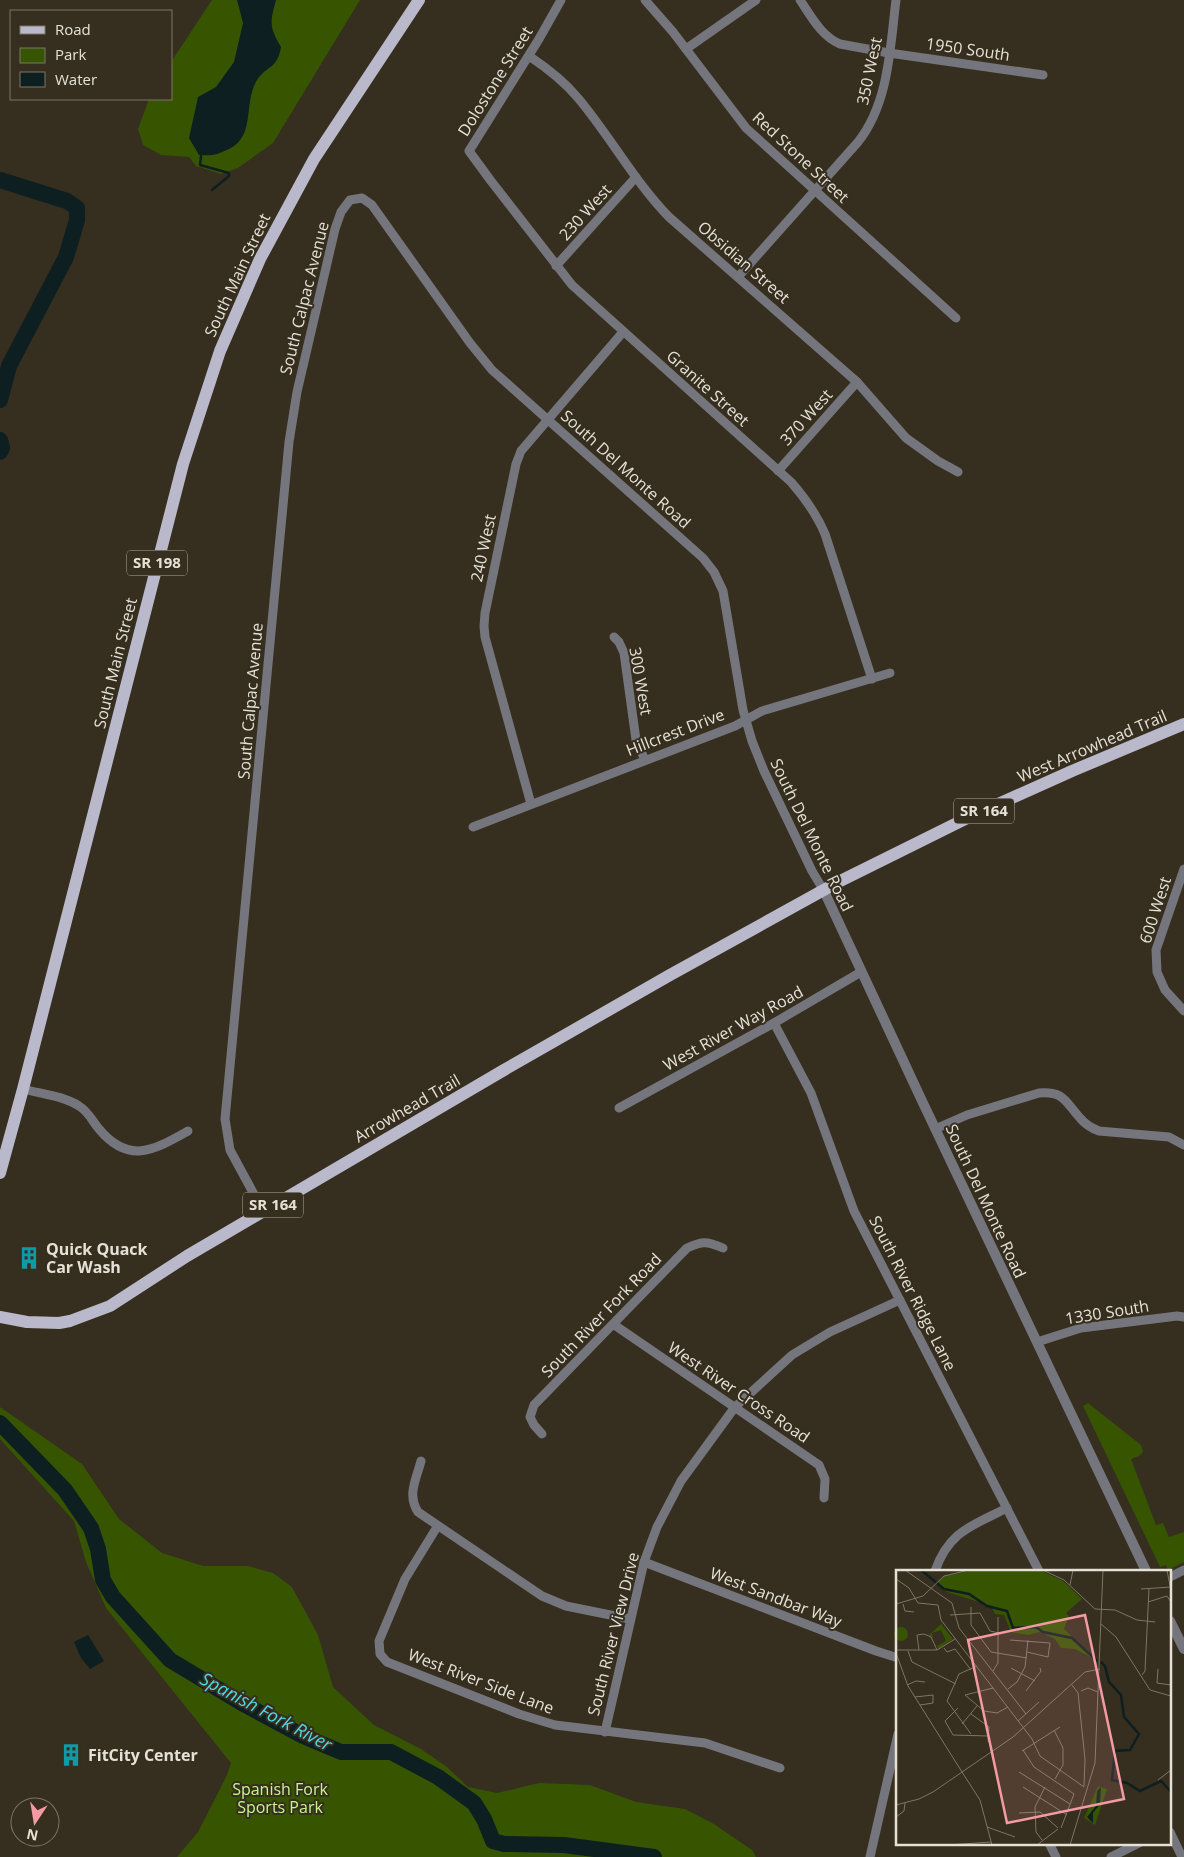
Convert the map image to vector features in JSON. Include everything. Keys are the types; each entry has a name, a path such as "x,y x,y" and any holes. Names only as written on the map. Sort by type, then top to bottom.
{"main road":[{"name":"South Main Street","path":"0,1173 23,1090 183,464 220,351 260,259 314,159 419,0"},
{"name":"West Arrowhead Trail","path":"824,891 967,818 1184,724"},
{"name":"Arrowhead Trail","path":"0,1317 27,1322 70,1322 110,1306 187,1256 504,1070 670,975 824,891"}],"street":[{"name":"Dolostone Street","path":"469,151 529,56 561,0"},
{"name":"Red Stone Street","path":"645,0 664,20 746,128 956,318"},
{"path":"686,49 756,0"},
{"name":"1950 South","path":"800,0 823,32 834,41 889,53 1043,75"},
{"name":"350 West","path":"738,278 858,142 873,120 880,101 896,0"},
{"name":"Obsidian Street","path":"529,56 557,77 578,98 655,202 669,216 856,382 906,438 938,461 958,472"},
{"name":"Granite Street","path":"469,151 556,266 579,292 800,492 815,513 831,548 872,678"},
{"name":"230 West","path":"556,266 636,177"},
{"name":"South Del Monte Road","path":"357,198 366,199 372,205 480,356 506,382 703,558 714,572 725,601 745,719 764,771 812,871 824,891 935,1129 1146,1570"},
{"name":"South Calpac Avenue","path":"263,1211 230,1150 225,1130 226,1112 292,419 335,229 345,205 350,200 357,198"},
{"name":"240 West","path":"531,804 485,637 484,619 518,457 525,445 547,419 624,332"},
{"name":"370 West","path":"778,471 856,382"},
{"name":"300 West","path":"614,637 619,642 624,653 634,732 638,748 644,760"},
{"name":"Hillcrest Drive","path":"473,827 735,726 762,711 890,673"},
{"name":"600 West","path":"1184,869 1181,885 1156,950 1157,972 1165,990 1184,1011"},
{"name":"West River Way Road","path":"619,1108 774,1024 861,972"},
{"name":"South River Ridge Lane","path":"774,1024 811,1093 854,1212 1038,1570"},
{"path":"23,1090 77,1104 85,1110 98,1128 119,1147 141,1151 150,1150 188,1131"},
{"path":"935,1129 985,1109 1039,1093 1051,1092 1069,1102 1079,1117 1089,1126 1099,1131 1169,1137 1184,1145"},
{"name":"South River Fork Road","path":"542,1434 530,1417 534,1405 687,1248 700,1242 712,1243 723,1248"},
{"name":"South River View Drive","path":"605,1732 644,1562 658,1527 681,1481 735,1407 792,1355 830,1332 900,1300"},
{"name":"1330 South","path":"1037,1342 1081,1328 1177,1316 1184,1317"},
{"name":"West River Cross Road","path":"613,1324 819,1465 825,1479 824,1498"},
{"path":"422,1461 412,1492 412,1503 418,1512 437,1527 542,1596 566,1606 630,1619"},
{"path":"935,1570 940,1557 956,1534 1007,1508"},
{"name":"West River Side Lane","path":"437,1527 404,1579 379,1641 380,1654 387,1662 519,1714 555,1725 705,1743 780,1768"},
{"name":"West Sandbar Way","path":"644,1562 896,1657"},
{"path":"1172,1576 1184,1570"},
{"path":"1172,1625 1184,1649"},
{"path":"870,1857 896,1743"},
{"path":"1172,1836 1182,1857"},
{"path":"1050,1844 1056,1857"},
{"path":"1111,1857 1137,1844"}],"green space":[{"path":"212,0 360,0 273,143 238,168 221,174 196,166 189,157 161,155 143,145 138,129 149,100 172,100 172,60"},
{"path":"1088,1403 1141,1445 1143,1452 1131,1459 1156,1525 1163,1523 1169,1537 1184,1532 1184,1562 1168,1570 1166,1565 1160,1567 1083,1406"},
{"name":"Spanish Fork Sports Park","path":"0,1407 82,1464 119,1519 162,1553 203,1566 248,1566 273,1573 292,1587 318,1635 333,1687 374,1725 421,1749 447,1767 468,1787 497,1793 539,1783 590,1785 636,1802 685,1809 714,1824 752,1850 756,1857 177,1857 198,1832 227,1775 231,1763 106,1608 86,1562 74,1521 0,1439"}],"water":[{"path":"237,0 276,0 272,24 274,34 281,47 275,63 261,75 253,89 243,136 229,149 217,154 199,155 189,138 198,97 216,87 234,62 243,23"},
{"path":"88,1635 104,1661 90,1669 81,1658 74,1642"}],"waterway":[{"path":"201,156 200,165 229,173 229,176 212,190"},
{"name":"Spanish Fork River","path":"0,180 67,201 77,208 77,220 66,257 9,366 0,400"},
{"name":"Spanish Fork River","path":"0,440 2,448 0,452"},
{"name":"Spanish Fork River","path":"0,1423 65,1490 91,1528 98,1549 103,1580 113,1597 170,1660 240,1702 303,1736 341,1752 391,1752 438,1777 474,1803 484,1819 493,1841 504,1844 564,1845 654,1857"}],"place":[{"name":"Quick Quack Car Wash","path":"29,1258"},
{"name":"FitCity Center","path":"71,1755"}]}
